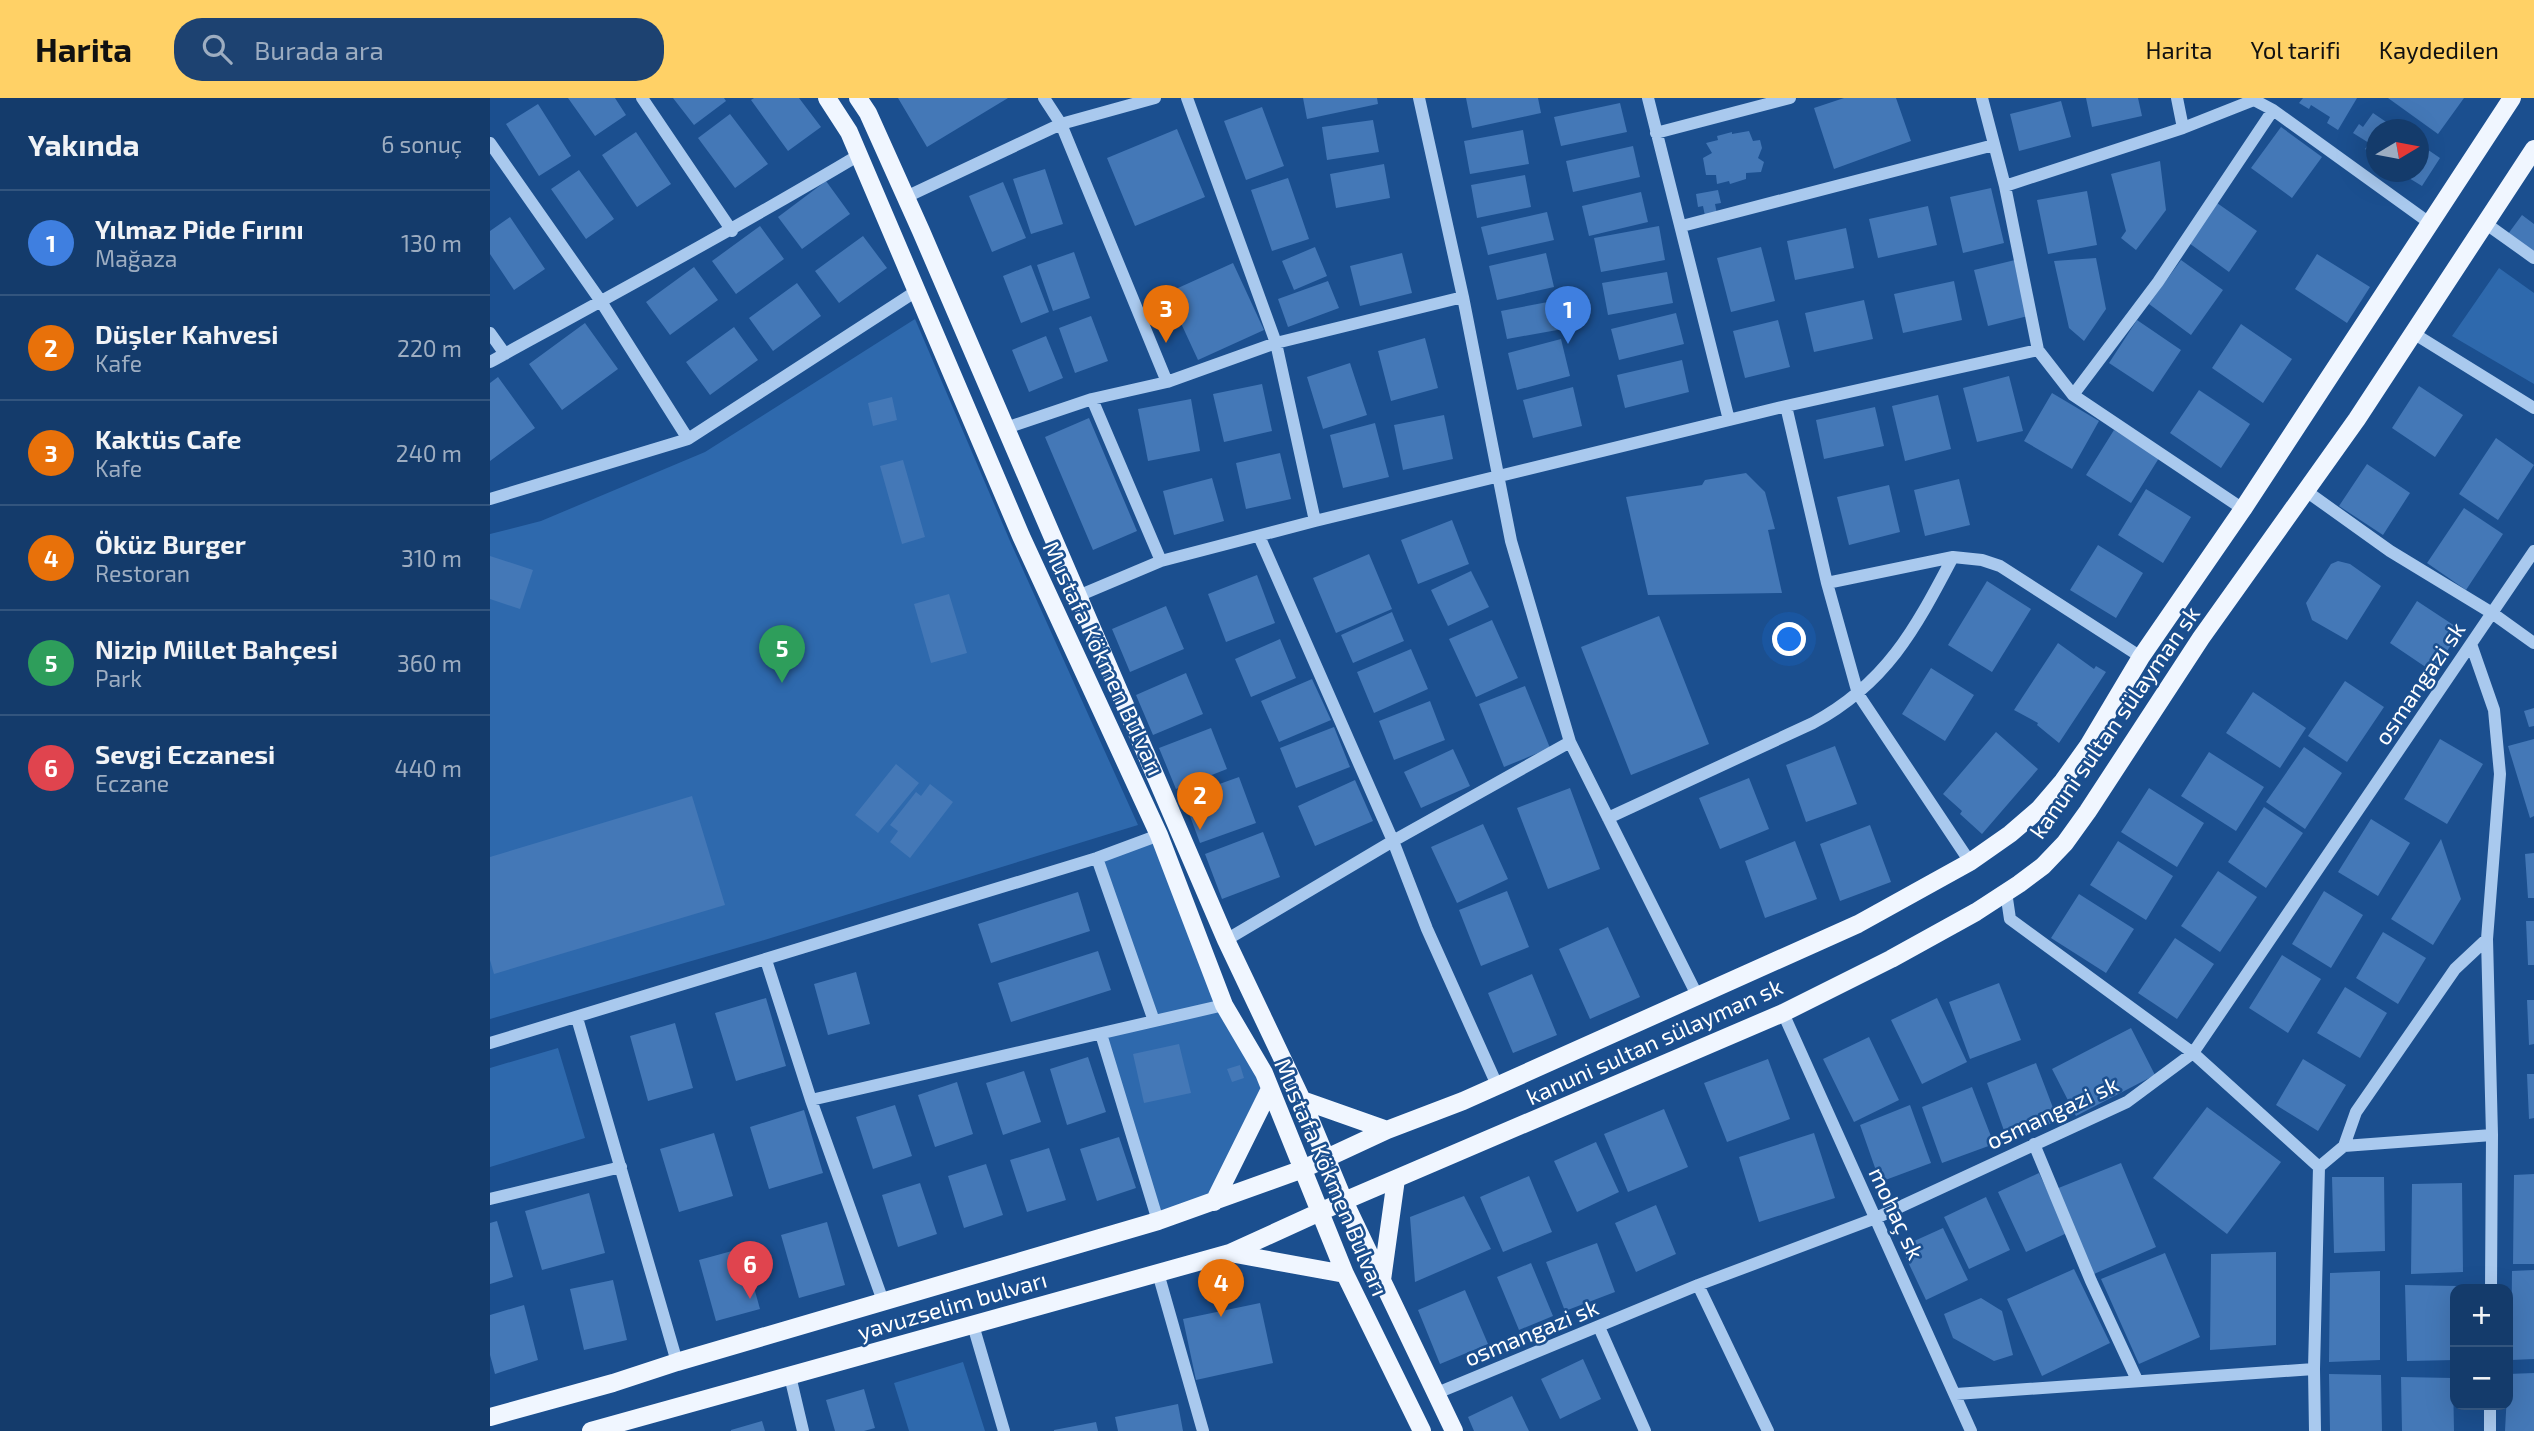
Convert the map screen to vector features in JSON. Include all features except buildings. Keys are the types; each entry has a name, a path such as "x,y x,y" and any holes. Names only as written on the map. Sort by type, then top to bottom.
{"main road":[{"name":"Mustafa Kökmen Bulvarı","path":"827,98 849,132 1021,536 1159,835 1224,1005 1264,1073 1345,1274 1422,1431"},
{"path":"490,1417 1158,1221 1303,1169 1387,1130 1463,1101 1858,924 1970,862 2010,834 2039,809 2088,746 2141,657 2243,509 2512,98"},
{"name":"Mustafa Kökmen Bulvarı","path":"863,106 906,197 1226,940 1302,1100 1344,1201 1454,1431"},
{"name":"kanuni sultan sülayman sk","path":"1321,1212 1783,1013 1976,912 2043,866 2065,843 2201,638 2357,419 2534,149"},
{"path":"1214,1202 1269,1089"},
{"path":"1302,1100 1387,1130"},
{"path":"1382,1280 1396,1179"},
{"name":"yavuzselim bulvarı","path":"591,1431 1230,1253 1321,1212"},
{"path":"1230,1253 1345,1274"}],"street":[{"path":"642,98 732,230"},
{"path":"1044,98 1061,124 1167,382"},
{"path":"906,197 1061,124 1155,98"},
{"path":"1187,98 1276,343 1315,521"},
{"path":"1419,98 1463,297 1511,541 1570,742 1698,997"},
{"path":"1648,98 1729,420"},
{"path":"1656,133 1790,98"},
{"path":"1982,98 2005,186 2038,349 2073,395 2243,509"},
{"path":"2176,98 2183,128"},
{"path":"2005,186 2183,128 2255,99 2431,224"},
{"path":"2073,395 2158,282 2273,110"},
{"path":"490,143 600,300 688,439"},
{"path":"1682,226 1994,145"},
{"path":"490,362 732,230 859,155"},
{"path":"2485,223 2534,258"},
{"path":"490,499 688,439 918,290"},
{"path":"1006,428 1092,399 1167,382 1276,343 1463,297"},
{"path":"490,333 505,354"},
{"path":"2413,333 2534,408"},
{"path":"1078,596 1161,561 1315,521 1786,406 2038,349"},
{"path":"1092,399 1161,561"},
{"path":"1786,406 1827,583 1858,694 1970,862"},
{"path":"2305,491 2390,551 2492,613 2534,643"},
{"path":"1259,536 1393,841 1427,929 1497,1085"},
{"name":"osmangazi sk","path":"1437,1393 1698,1285 1876,1217 2127,1102 2193,1053 2534,551"},
{"path":"1827,583 1953,557 1982,560 2000,566 2141,657"},
{"path":"1608,818 1813,723 1858,694 1880,674 1901,648 1921,618 1953,557"},
{"path":"2471,644 2494,710 2500,774 2487,939 2492,1135 2491,1284"},
{"path":"1226,940 1393,841 1570,742"},
{"path":"490,1043 1097,858 1159,835"},
{"path":"1097,858 1154,1021"},
{"path":"2006,892 2010,919 2193,1053 2319,1167"},
{"path":"2315,1431 2319,1167 2344,1146 2356,1112 2455,969 2487,939"},
{"path":"766,960 811,1100 883,1301"},
{"path":"811,1100 1224,1005"},
{"name":"mohaç sk","path":"1783,1013 1971,1431"},
{"path":"577,1018 677,1362"},
{"path":"1101,1034 1158,1221"},
{"path":"2344,1146 2492,1135"},
{"path":"2034,1144 2091,1281 2137,1380"},
{"path":"490,1199 621,1167"},
{"path":"1158,1273 1203,1431"},
{"path":"1698,1285 1769,1431"},
{"path":"973,1325 1004,1431"},
{"path":"1599,1327 1646,1431"},
{"path":"1956,1394 2314,1369"},
{"path":"790,1376 803,1431"},
{"path":"2490,1410 2490,1431"}],"shaded area":[{"path":"2499,268 2534,293 2534,384 2452,336"},
{"path":"915,319 1010,541 1138,825 761,941 490,1019 490,534 541,521 705,452"},
{"path":"1159,835 1270,1089 1214,1202 1158,1221 1101,1034 1154,1021 1097,858"},
{"path":"558,1048 585,1138 490,1167 490,1068"},
{"path":"963,1362 985,1431 909,1431 894,1383"}],"place":[{"name":"Kaktüs Cafe","path":"1166,343"},
{"name":"Yılmaz Pide Fırını","path":"1568,344"},
{"name":"Nizip Millet Bahçesi","path":"782,683"},
{"name":"Düşler Kahvesi","path":"1200,830"},
{"name":"Sevgi Eczanesi","path":"750,1299"},
{"name":"Öküz Burger","path":"1221,1317"}]}
